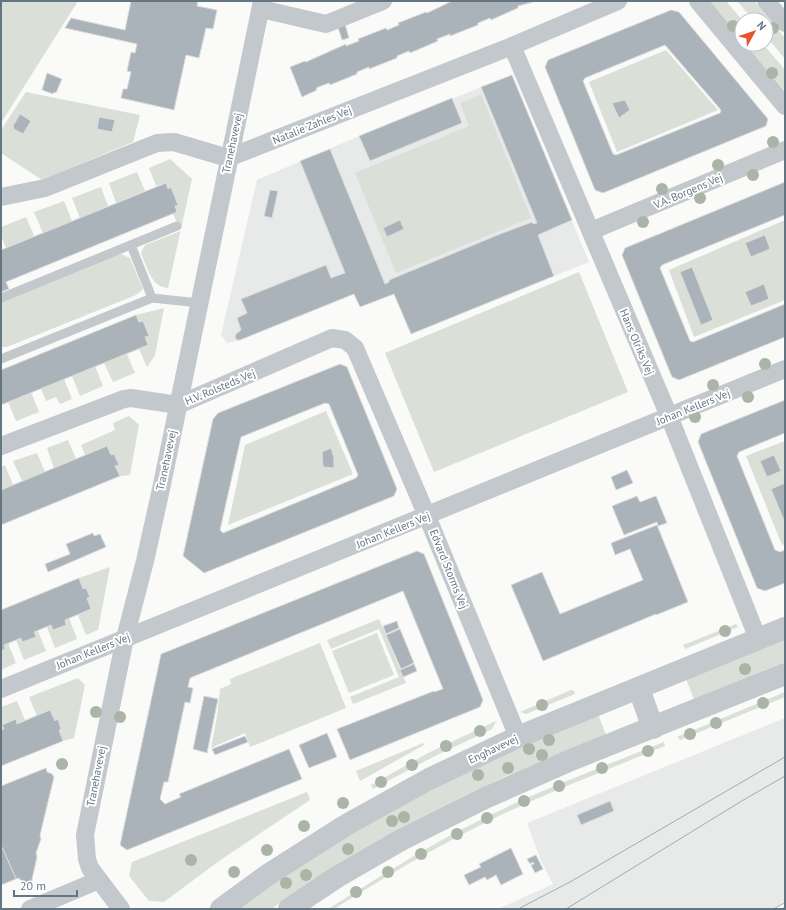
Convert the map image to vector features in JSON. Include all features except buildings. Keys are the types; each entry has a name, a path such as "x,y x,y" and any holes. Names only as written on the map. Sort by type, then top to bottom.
{"street":[{"path":"262,5 326,24 383,1"},
{"name":"Natalie Zahles Vej","path":"228,158 512,46 618,1"},
{"path":"698,1 785,106"},
{"path":"766,1 785,23"},
{"name":"Tranehavevej","path":"121,909 90,868 86,859 85,835 125,638 145,562 228,158 262,5"},
{"name":"Hans Olriks Vej","path":"512,46 669,416 758,640"},
{"path":"1,197 45,188 158,143 174,142 228,158"},
{"name":"V.A. Borgens Vej","path":"591,231 785,150"},
{"name":"H.V. Rolsteds Vej","path":"1,446 124,399 131,398 178,405 332,338 345,340"},
{"name":"Edvard Storms Vej","path":"345,340 355,348 427,516 518,737"},
{"name":"Johan Kellers Vej","path":"1,689 785,369"},
{"name":"Enghavevej","path":"221,909 269,874 367,813 429,779 518,737 639,689 785,628"},
{"path":"289,909 337,877 395,844 485,798 785,674"},
{"path":"639,689 653,728"},
{"path":"30,909 51,905 99,880"}],"lane":[{"path":"1,298 177,226"},
{"path":"131,245 152,298"},
{"path":"1,359 152,298 199,303"}],"shaded area":[{"path":"1,1 78,1 1,123"},
{"path":"709,1 726,1 735,12 734,12 734,31"},
{"path":"737,1 754,1 763,12 746,12"},
{"path":"774,25 785,38 785,59 774,46"},
{"path":"666,50 718,110 617,152 589,82"},
{"path":"752,52 770,52 785,70 785,91"},
{"path":"512,75 589,262 411,334 394,294 360,307 354,294 240,340 227,343 221,335 257,180 359,136"},
{"path":"26,92 140,115 133,142 42,180 1,153 1,130"},
{"path":"481,94 531,218 396,273 355,173 469,126 460,103"},
{"path":"170,159 192,179 181,230 173,214 177,212 175,206 178,205 171,188 168,189 165,183 156,186 149,168"},
{"path":"137,172 145,191 116,203 109,183"},
{"path":"101,187 108,206 80,218 72,198"},
{"path":"64,201 72,221 43,233 34,212"},
{"path":"26,217 34,236 6,248 1,236 1,227"},
{"path":"785,220 785,300 694,337 669,270"},
{"path":"181,231 168,288 162,287 157,284 150,275 141,253 145,245"},
{"path":"121,254 130,258 143,289 136,295 7,347 1,347 1,302 111,256"},
{"path":"579,272 628,392 434,472 385,353"},
{"path":"164,308 155,355 147,367 139,349 148,345 145,337 149,336 143,321 139,322 136,315"},
{"path":"127,354 135,373 113,382 104,363"},
{"path":"95,366 103,386 80,396 72,376"},
{"path":"64,379 72,399 60,404 56,397 46,401 41,389"},
{"path":"31,392 39,412 16,421 8,402"},
{"path":"326,411 353,474 228,525 245,445"},
{"path":"129,416 139,425 130,475 120,476 115,466 118,465 111,455 85,455 81,445 115,430 113,423"},
{"path":"68,440 76,459 54,468 47,448"},
{"path":"785,441 785,544 782,545 746,456"},
{"path":"37,453 45,472 22,481 13,461"},
{"path":"5,465 13,485 1,490 1,467"},
{"path":"110,567 98,630 86,635 78,615 91,609 87,598 90,597 86,588 83,589 79,578"},
{"path":"69,618 77,639 55,648 47,627 51,625 53,630 66,625 65,620"},
{"path":"379,619 406,683 353,704 350,697 399,677 379,629 331,649 327,640"},
{"path":"736,624 738,627 685,649 683,645"},
{"path":"38,631 46,651 24,660 16,640 21,638 22,642 35,637 34,632"},
{"path":"377,633 394,675 349,693 332,651"},
{"path":"785,638 785,662 694,699 686,679"},
{"path":"8,643 16,663 1,670 1,651 5,649 4,645"},
{"path":"320,643 346,708 250,747 245,733 211,748 220,689 231,684 230,679"},
{"path":"78,678 85,685 74,738 63,741 59,730 61,729 58,720 55,721 37,716 29,697"},
{"path":"571,690 574,691 575,694 526,714 520,712"},
{"path":"785,692 785,697 680,740 677,737"},
{"path":"17,701 25,720 17,724 16,719 3,724 4,729 1,730 1,707"},
{"path":"598,714 606,735 506,776 464,796 271,909 236,909 302,863 371,821 426,792 483,765"},
{"path":"785,718 785,909 498,909 553,884 541,861 527,823"},
{"path":"496,721 492,729 431,758 373,789 371,785 430,752"},
{"path":"664,742 665,746 564,787 489,821 415,860 334,909 328,909 431,846 490,815 564,782"},
{"path":"423,743 424,745 360,781 356,771"},
{"path":"307,792 310,800 219,861 164,902 149,901 129,876 132,862"}],"tram line":[{"path":"518,909 570,882 785,757"},
{"path":"566,909 785,776"}],"railway":[{"path":"777,909 785,905"}]}
